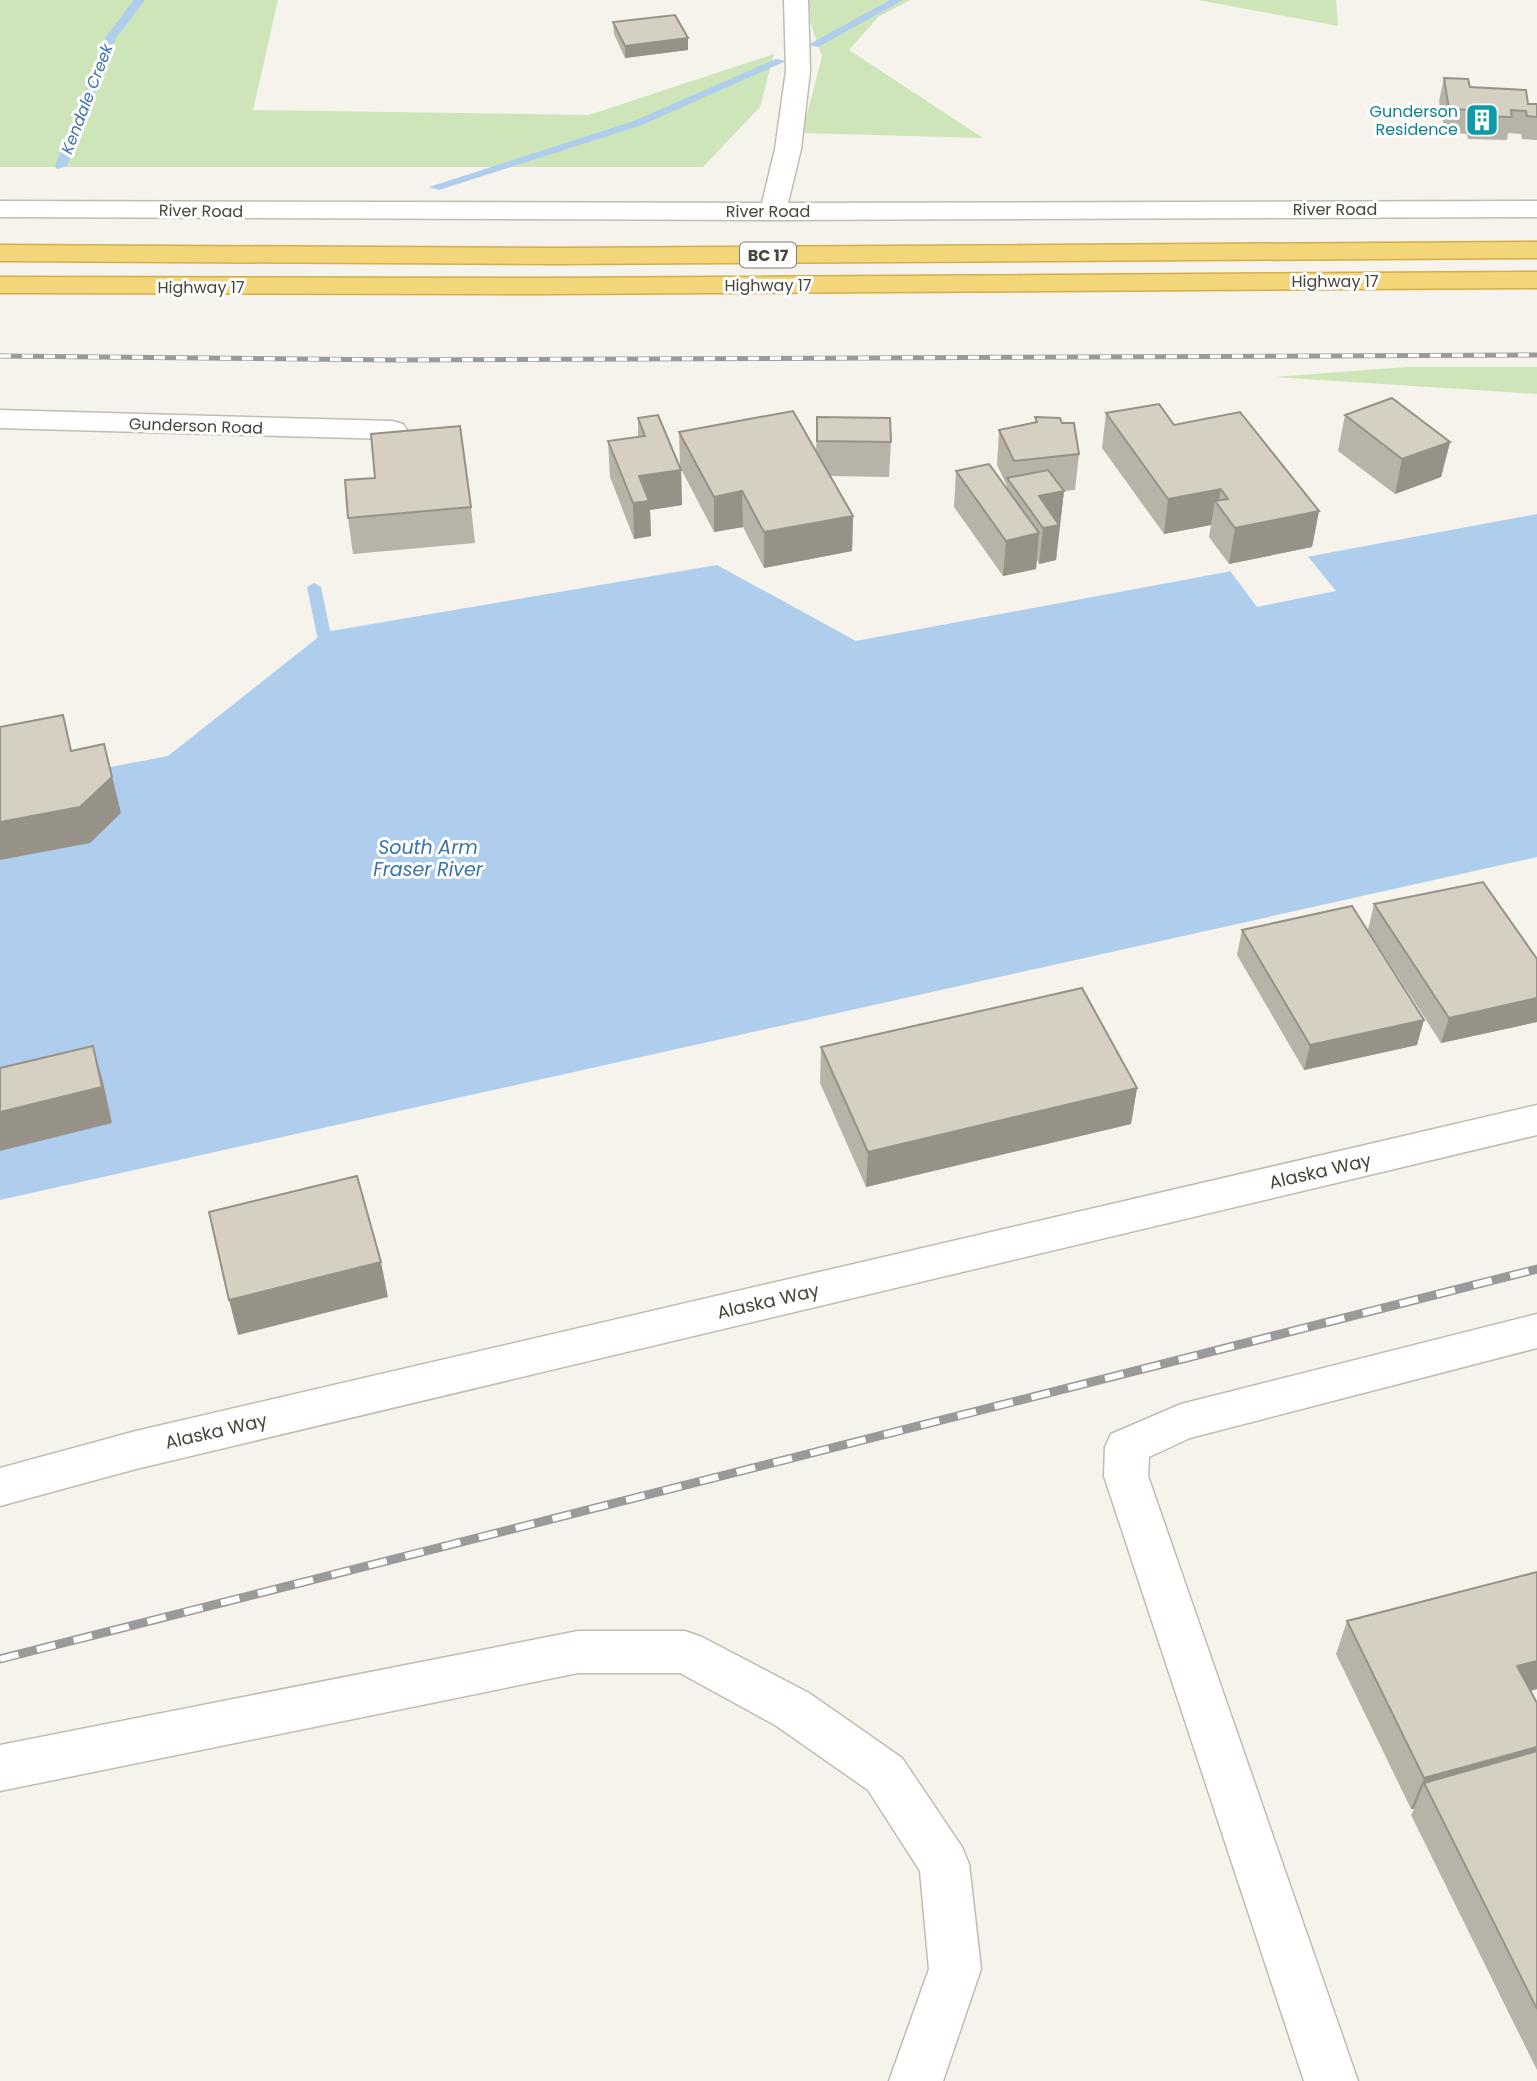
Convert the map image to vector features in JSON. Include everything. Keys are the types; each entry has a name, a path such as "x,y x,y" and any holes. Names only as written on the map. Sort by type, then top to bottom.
{"highway":[{"name":"Highway 17","path":"0,253 558,256 1537,250"},
{"name":"Highway 17","path":"0,285 545,286 1537,280"}],"street":[{"path":"773,212 788,149 798,71 796,0"},
{"name":"River Road","path":"0,209 773,212 1537,209"},
{"name":"Gunderson Road","path":"0,419 392,430"},
{"name":"Alaska Way","path":"0,1487 149,1447 1537,1120"},
{"path":"1331,2081 1126,1476 1127,1447 1181,1422 1537,1331"},
{"path":"0,1768 578,1652 685,1651 792,1709 884,1774 944,1864 956,1969 916,2081"}],"green space":[{"path":"0,0 278,0 253,110 589,115 774,54 760,107 703,167 0,167"},
{"path":"803,0 910,0 878,17 849,50 983,138 802,133 822,57"},
{"path":"1198,0 1336,0 1338,26"},
{"path":"1407,367 1537,367 1537,394 1274,377"}],"water":[{"name":"South Arm Fraser River","path":"1537,514 1537,857 0,1200 0,788 168,756 325,632 717,565 856,641"}],"pier":[{"path":"1323,550 1306,554 1336,591 1257,607 1228,568"}],"building":[{"path":"675,15 688,38 625,46 613,22"},
{"path":"1444,78 1468,79 1470,87 1526,90 1528,104 1537,104 1537,117 1527,116 1526,111 1511,110 1512,117 1473,116 1472,110 1449,109"},
{"path":"1392,398 1450,442 1402,459 1345,415"},
{"path":"1159,404 1174,425 1240,412 1319,511 1235,528 1215,501 1228,499 1221,489 1168,499 1106,413"},
{"path":"793,411 853,516 764,532 742,491 714,497 679,432"},
{"path":"658,415 681,470 639,476 649,501 633,503 608,441 645,436 638,418"},
{"path":"817,417 890,418 891,442 817,441"},
{"path":"1035,417 1060,418 1062,423 1074,423 1079,454 1014,461 999,430 1037,422"},
{"path":"460,426 471,507 348,518 345,480 375,478 371,434"},
{"path":"989,464 1039,533 1006,541 956,471"},
{"path":"1048,470 1064,491 1039,496 1059,525 1043,528 1007,478"},
{"path":"63,715 71,751 104,744 112,777 80,807 0,822 0,727"},
{"path":"1483,882 1537,959 1537,998 1449,1018 1374,904"},
{"path":"1352,906 1424,1020 1310,1045 1242,930"},
{"path":"1082,988 1137,1088 868,1152 821,1047"},
{"path":"93,1046 102,1087 0,1112 0,1068"},
{"path":"357,1176 381,1262 229,1300 209,1212"},
{"path":"1537,1572 1537,1661 1517,1666 1537,1703 1537,1747 1424,1778 1347,1621"},
{"path":"1537,1751 1537,2009 1424,1783"}],"waterway":[{"name":"Kendale Creek","path":"61,166 111,37 140,0"},
{"path":"814,45 898,0"},
{"path":"435,187 638,123 780,61"},
{"path":"314,587 328,655"}],"railway":[{"path":"0,356 396,360 1537,355"},
{"path":"0,1659 1537,1269"}],"place":[{"name":"Gunderson Residence","path":"1482,120"}]}
